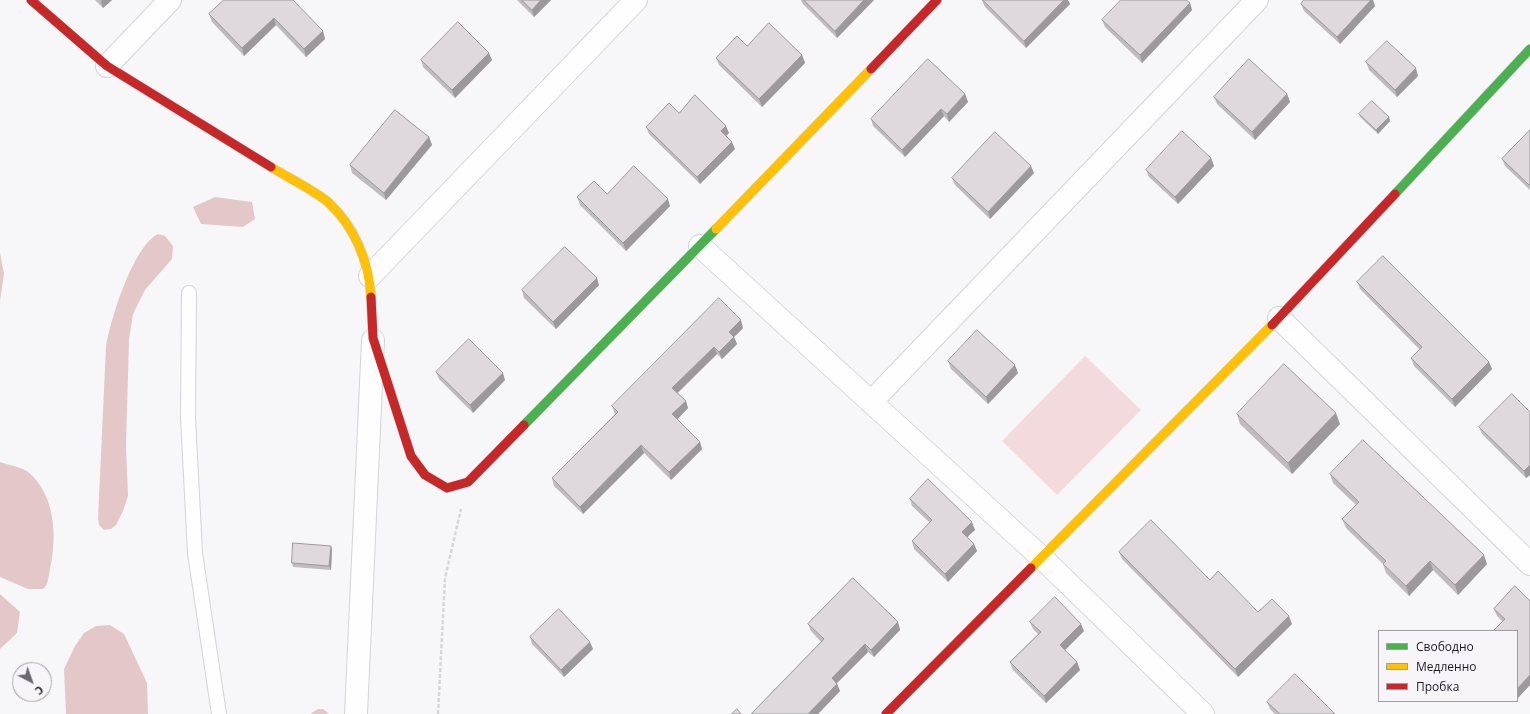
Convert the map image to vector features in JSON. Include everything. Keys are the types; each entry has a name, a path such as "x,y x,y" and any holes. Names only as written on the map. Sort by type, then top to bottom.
{"street":[{"path":"31,0 107,66 328,202 354,232 370,276 373,338 356,714"},
{"path":"107,66 170,0"},
{"path":"370,276 636,0"},
{"path":"373,338 411,456 425,475 447,488 468,482 700,246 937,0"},
{"path":"871,402 1257,0"},
{"path":"886,714 1279,318 1530,50"},
{"path":"700,246 1041,557 1203,714"},
{"path":"1279,318 1530,564"}],"lane":[{"path":"189,293 188,418 195,553 219,714"}],"path":[{"path":"438,714 445,578 468,482"}],"shaded area":[{"path":"215,197 252,202 255,219 243,227 201,224 193,207"},
{"path":"158,234 165,236 173,246 172,259 145,290 133,314 129,339 126,446 128,496 116,525 111,529 104,530 99,525 98,519 106,347 108,335 124,285 132,268 140,253 149,241"},
{"path":"0,253 4,274 0,301"},
{"path":"1085,356 1141,410 1057,495 1002,441"},
{"path":"0,462 19,467 28,472 44,492 49,505 52,518 53,544 48,580 43,589 28,589 0,577"},
{"path":"0,594 20,612 17,633 0,649"},
{"path":"110,625 124,634 147,683 148,714 66,714 64,669 75,646 84,633 96,626"},
{"path":"318,709 323,709 329,714 310,714"}],"building":[{"path":"224,0 293,0 323,31 304,49 274,18 242,48 209,14"},
{"path":"522,0 541,0 532,10"},
{"path":"804,0 864,0 835,31"},
{"path":"983,0 1064,0 1024,41"},
{"path":"1121,0 1186,0 1190,3 1140,55 1102,20"},
{"path":"1304,0 1371,0 1337,37 1301,4"},
{"path":"458,22 489,53 452,90 421,60"},
{"path":"769,23 802,55 759,99 716,58 737,36 747,46"},
{"path":"1387,41 1416,68 1395,90 1366,62"},
{"path":"928,59 965,94 947,114 941,109 902,150 871,119"},
{"path":"1249,59 1287,94 1252,132 1214,97"},
{"path":"695,95 726,126 721,131 732,142 697,177 646,127 669,103 679,113"},
{"path":"1372,101 1389,117 1376,130 1359,114"},
{"path":"395,110 429,137 384,193 350,165"},
{"path":"1530,130 1530,184 1529,185 1502,159"},
{"path":"1182,131 1211,158 1175,197 1146,170"},
{"path":"995,132 1031,166 988,212 952,178"},
{"path":"634,166 668,199 623,243 577,197 594,181 607,194"},
{"path":"565,247 597,278 553,322 522,290"},
{"path":"1383,256 1489,362 1452,399 1411,358 1422,347 1357,282"},
{"path":"719,298 741,320 729,332 734,337 719,352 714,347 672,388 686,401 672,414 700,442 669,472 641,445 580,507 552,478 618,412 612,406"},
{"path":"977,330 1015,365 986,397 948,361"},
{"path":"469,339 503,373 470,405 436,372"},
{"path":"1284,364 1336,413 1288,463 1237,414"},
{"path":"1512,394 1530,412 1530,465 1524,471 1479,427"},
{"path":"1363,440 1484,555 1455,585 1430,561 1406,586 1383,564 1386,561 1342,519 1359,502 1330,474"},
{"path":"928,479 972,522 962,532 974,544 945,574 912,541 932,520 910,499"},
{"path":"1151,520 1210,580 1218,571 1258,612 1272,599 1289,616 1235,669 1119,552"},
{"path":"293,543 331,546 329,566 292,563"},
{"path":"853,578 898,622 871,650 865,644 832,678 837,684 808,714 751,714 824,639 808,624"},
{"path":"1515,586 1530,601 1530,675 1518,688 1518,630 1494,630 1505,619 1494,609"},
{"path":"1055,597 1081,624 1060,645 1077,662 1044,696 1010,662 1041,632 1030,622"},
{"path":"559,609 590,642 561,670 530,637"},
{"path":"1295,674 1335,714 1280,714 1267,702"},
{"path":"737,709 741,714 732,714"}],"traffic: fast":[{"path":"1395,194 1530,49"},
{"path":"524,425 716,229"}],"traffic: slow":[{"path":"716,229 871,69"},
{"path":"271,167 328,202 346,222 364,258 370,284 371,297"},
{"path":"1031,568 1272,325"}],"traffic: jam":[{"path":"31,0 107,66 271,167"},
{"path":"871,69 937,0"},
{"path":"1272,325 1395,194"},
{"path":"371,297 373,338 411,456 425,475 447,488 468,482 524,425"},
{"path":"886,714 1031,568"}]}
